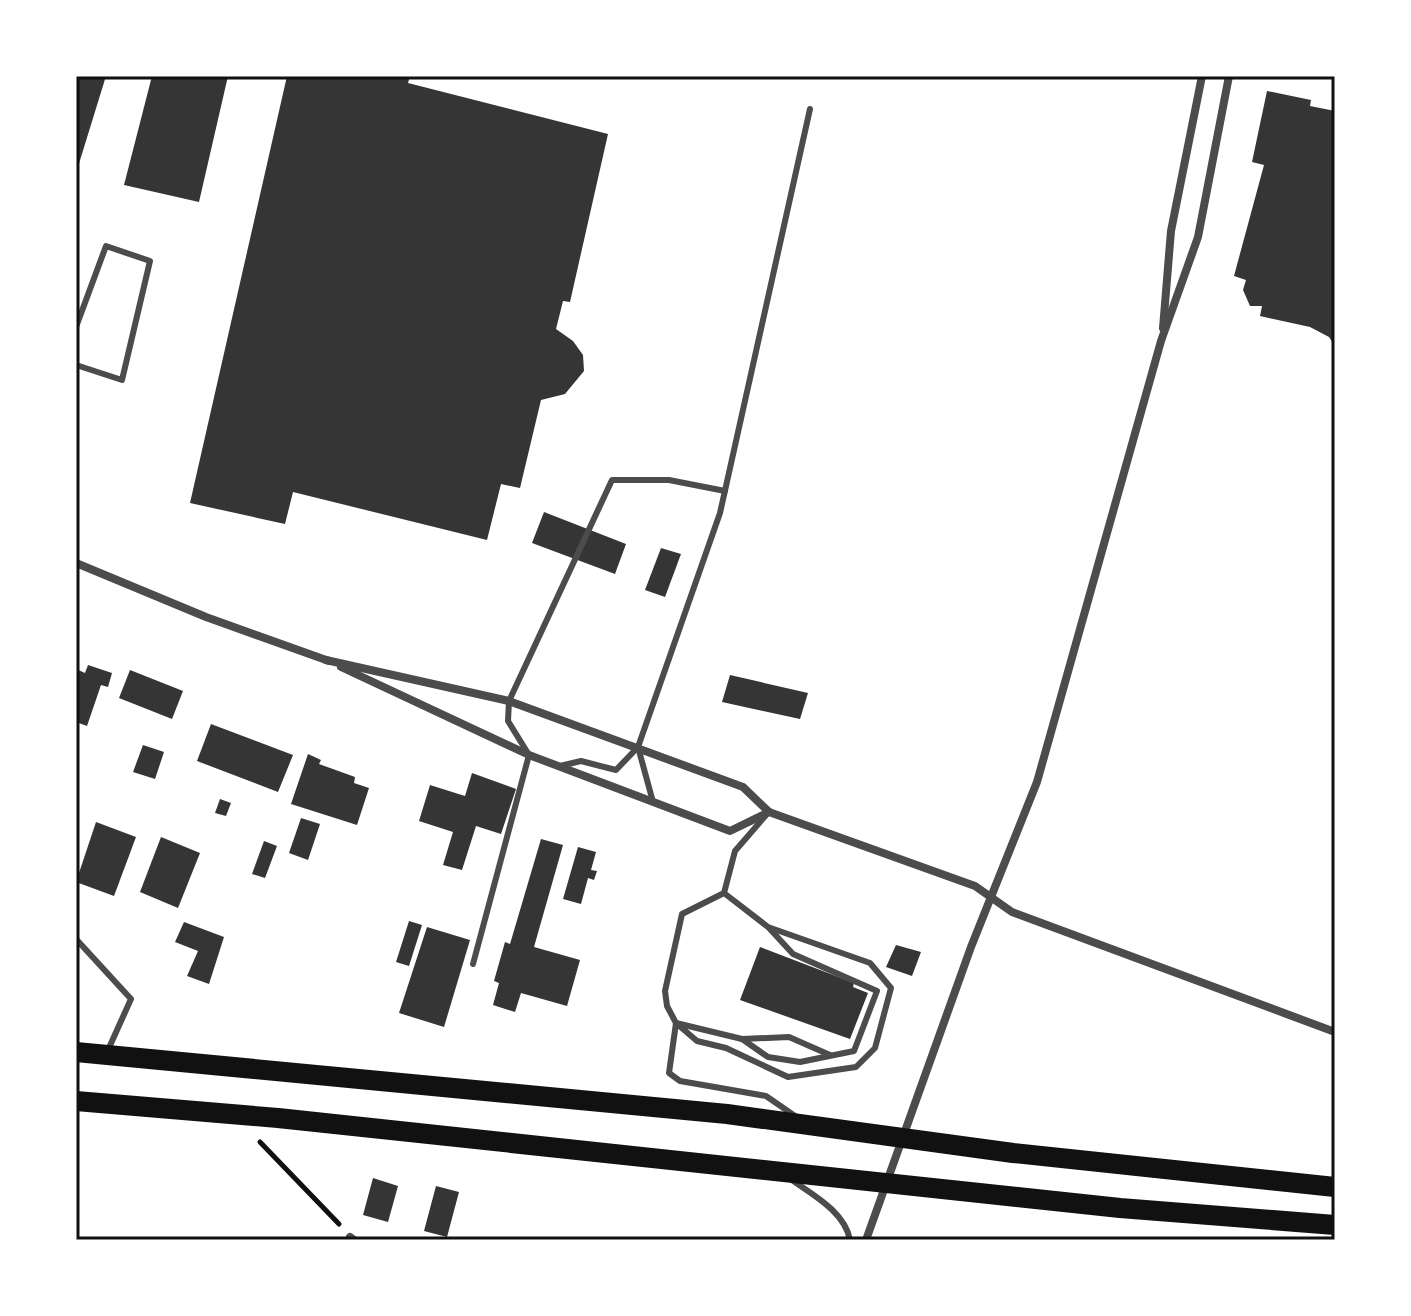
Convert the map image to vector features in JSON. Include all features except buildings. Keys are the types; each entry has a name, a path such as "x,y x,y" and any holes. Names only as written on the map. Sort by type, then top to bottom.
{"main road":[{"path":"76,1052 808,1124 1013,1153 1335,1187"},
{"path":"76,1101 233,1114 888,1181 1120,1208 1335,1225"}],"street":[{"path":"1161,341 1171,231 1202,76"},
{"path":"866,1240 971,947 1037,782 1161,341 1198,237 1229,76"},
{"path":"76,563 206,617 326,660 529,755 653,804 730,831 769,812"},
{"path":"326,660 509,701 638,747 743,787 769,812 975,886 1012,912 1335,1032"}],"lane":[{"path":"560,766 581,761 616,770 638,747 725,491 810,109"},
{"path":"76,327 106,246 150,261 122,380 76,365"},
{"path":"473,964 529,755 508,721 509,701 612,480 669,480 725,491"},
{"path":"638,747 653,804"},
{"path":"768,927 870,963 891,988 875,1048 856,1067 788,1077 726,1048 697,1041 676,1023 667,1006 665,991 682,914 724,893 735,851 769,812"},
{"path":"724,893 768,927 793,954 877,991 854,1051 800,1062 768,1057 742,1039"},
{"path":"76,939 131,999 106,1055"},
{"path":"676,1023 742,1039 789,1037 830,1056"},
{"path":"676,1023 669,1073 680,1081 766,1096 808,1124"},
{"path":"779,1171 828,1205 848,1230 850,1240"}],"path":[{"path":"233,1114 352,1238"}]}
